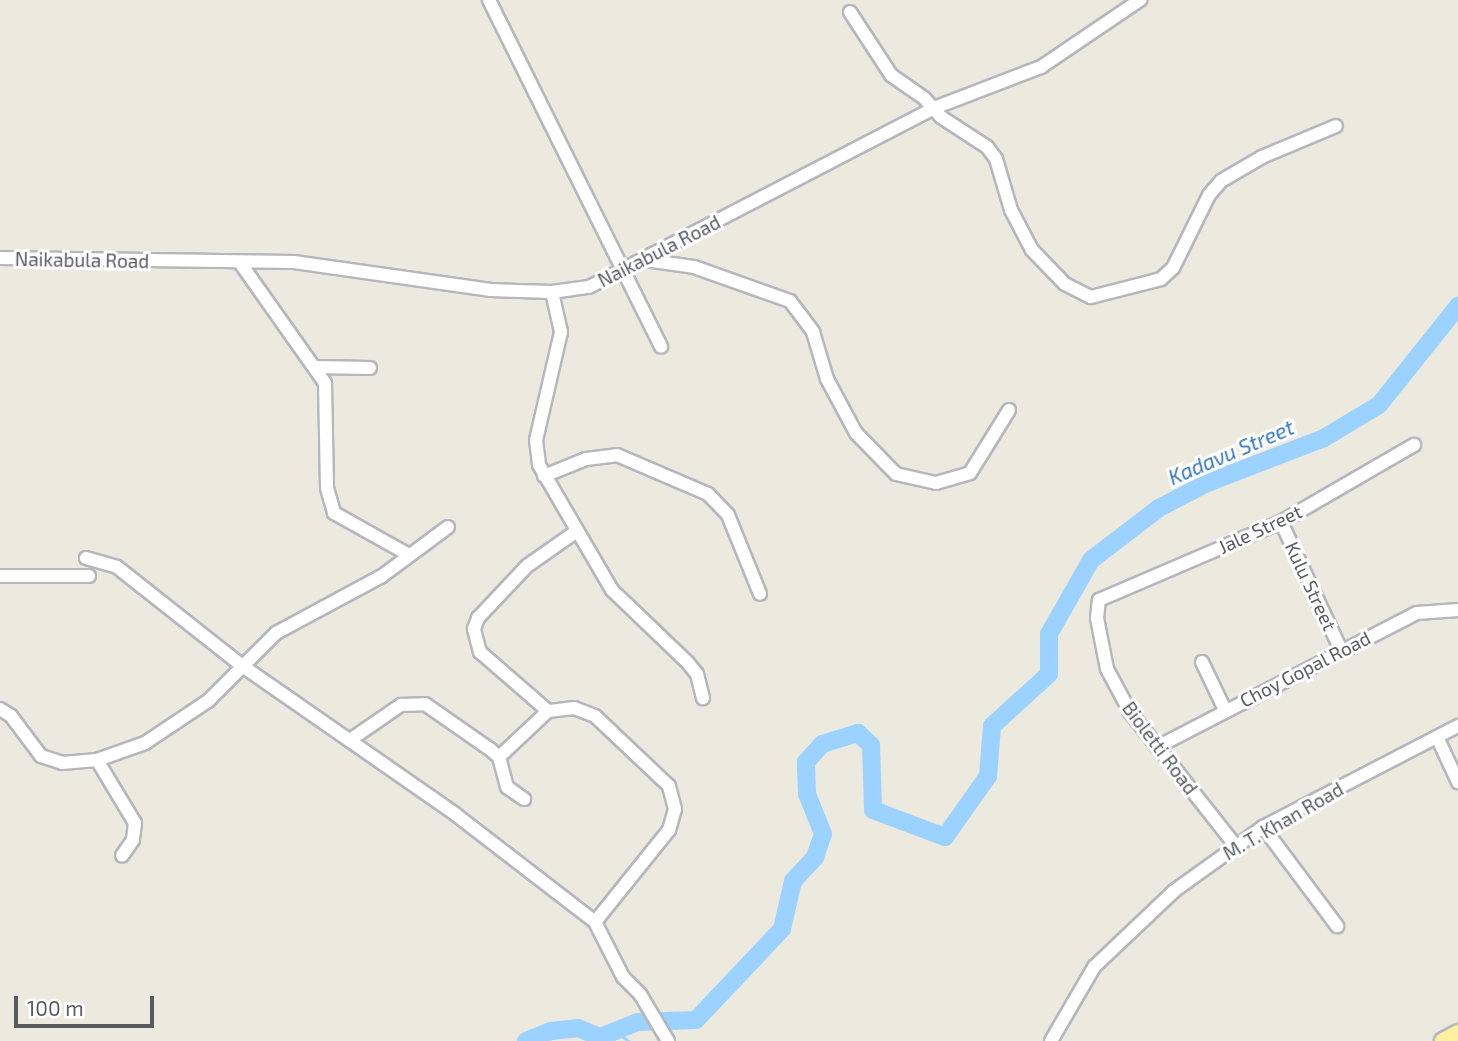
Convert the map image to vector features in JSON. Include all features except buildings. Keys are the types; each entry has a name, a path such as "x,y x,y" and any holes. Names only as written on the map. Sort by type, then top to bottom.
{"main road":[{"path":"1443,1041 1458,1033"}],"street":[{"path":"489,0 661,346"},
{"name":"Naikabula Road","path":"0,258 240,264 294,262 491,289 552,292 589,287 624,272 934,108 1041,67 1140,0"},
{"path":"850,12 891,75 996,159 1011,210 1032,250 1065,284 1091,297 1161,278 1173,268 1209,195 1221,181 1262,157 1336,126"},
{"path":"645,260 694,267 790,300 813,332 827,379 856,433 896,474 936,483 970,473 1009,410"},
{"path":"240,264 315,367 328,397 327,488 334,513 410,555"},
{"path":"552,292 561,332 536,440 535,455 612,590 697,674 703,698"},
{"path":"315,367 370,368"},
{"name":"Jale Street","path":"1099,600 1281,523 1414,445"},
{"path":"544,475 586,459 617,455 708,494 728,515 760,594"},
{"name":"Kulu Street","path":"1281,523 1341,650"},
{"path":"0,709 11,716 49,760 97,760 145,743 184,720 276,633 382,576 448,527"},
{"path":"548,711 480,653 474,629 478,618 527,566 577,531"},
{"path":"86,558 117,567 241,665 350,740 595,922 623,977 651,1012 665,1036"},
{"path":"0,576 89,576"},
{"name":"Bioletti Road","path":"1099,600 1097,618 1107,669 1130,712 1235,845"},
{"name":"Choy Gopal Road","path":"1157,747 1341,650 1430,609 1458,610"},
{"path":"1202,662 1225,710"},
{"path":"350,740 401,705 417,702 499,757 507,787 524,799"},
{"path":"499,757 548,711 574,708 595,716 669,786 673,797 673,820 658,847 595,922"},
{"name":"M. T. Khan Road","path":"1051,1041 1094,967 1174,891 1235,845 1264,827 1458,726"},
{"path":"1437,737 1458,782"},
{"path":"97,760 135,823 133,841 122,856"},
{"path":"1264,827 1337,926"}],"waterway":[{"name":"Kadavu Street","path":"526,1041 551,1031 578,1028 600,1037 638,1022 696,1020 782,929 793,881 815,857 823,834 807,794 806,762 822,744 858,733 871,745 873,810 945,837 988,776 992,726 1049,674 1049,634 1091,560 1159,508 1207,483 1324,438 1379,405 1458,306"},
{"path":"615,1031 629,1041"}]}
